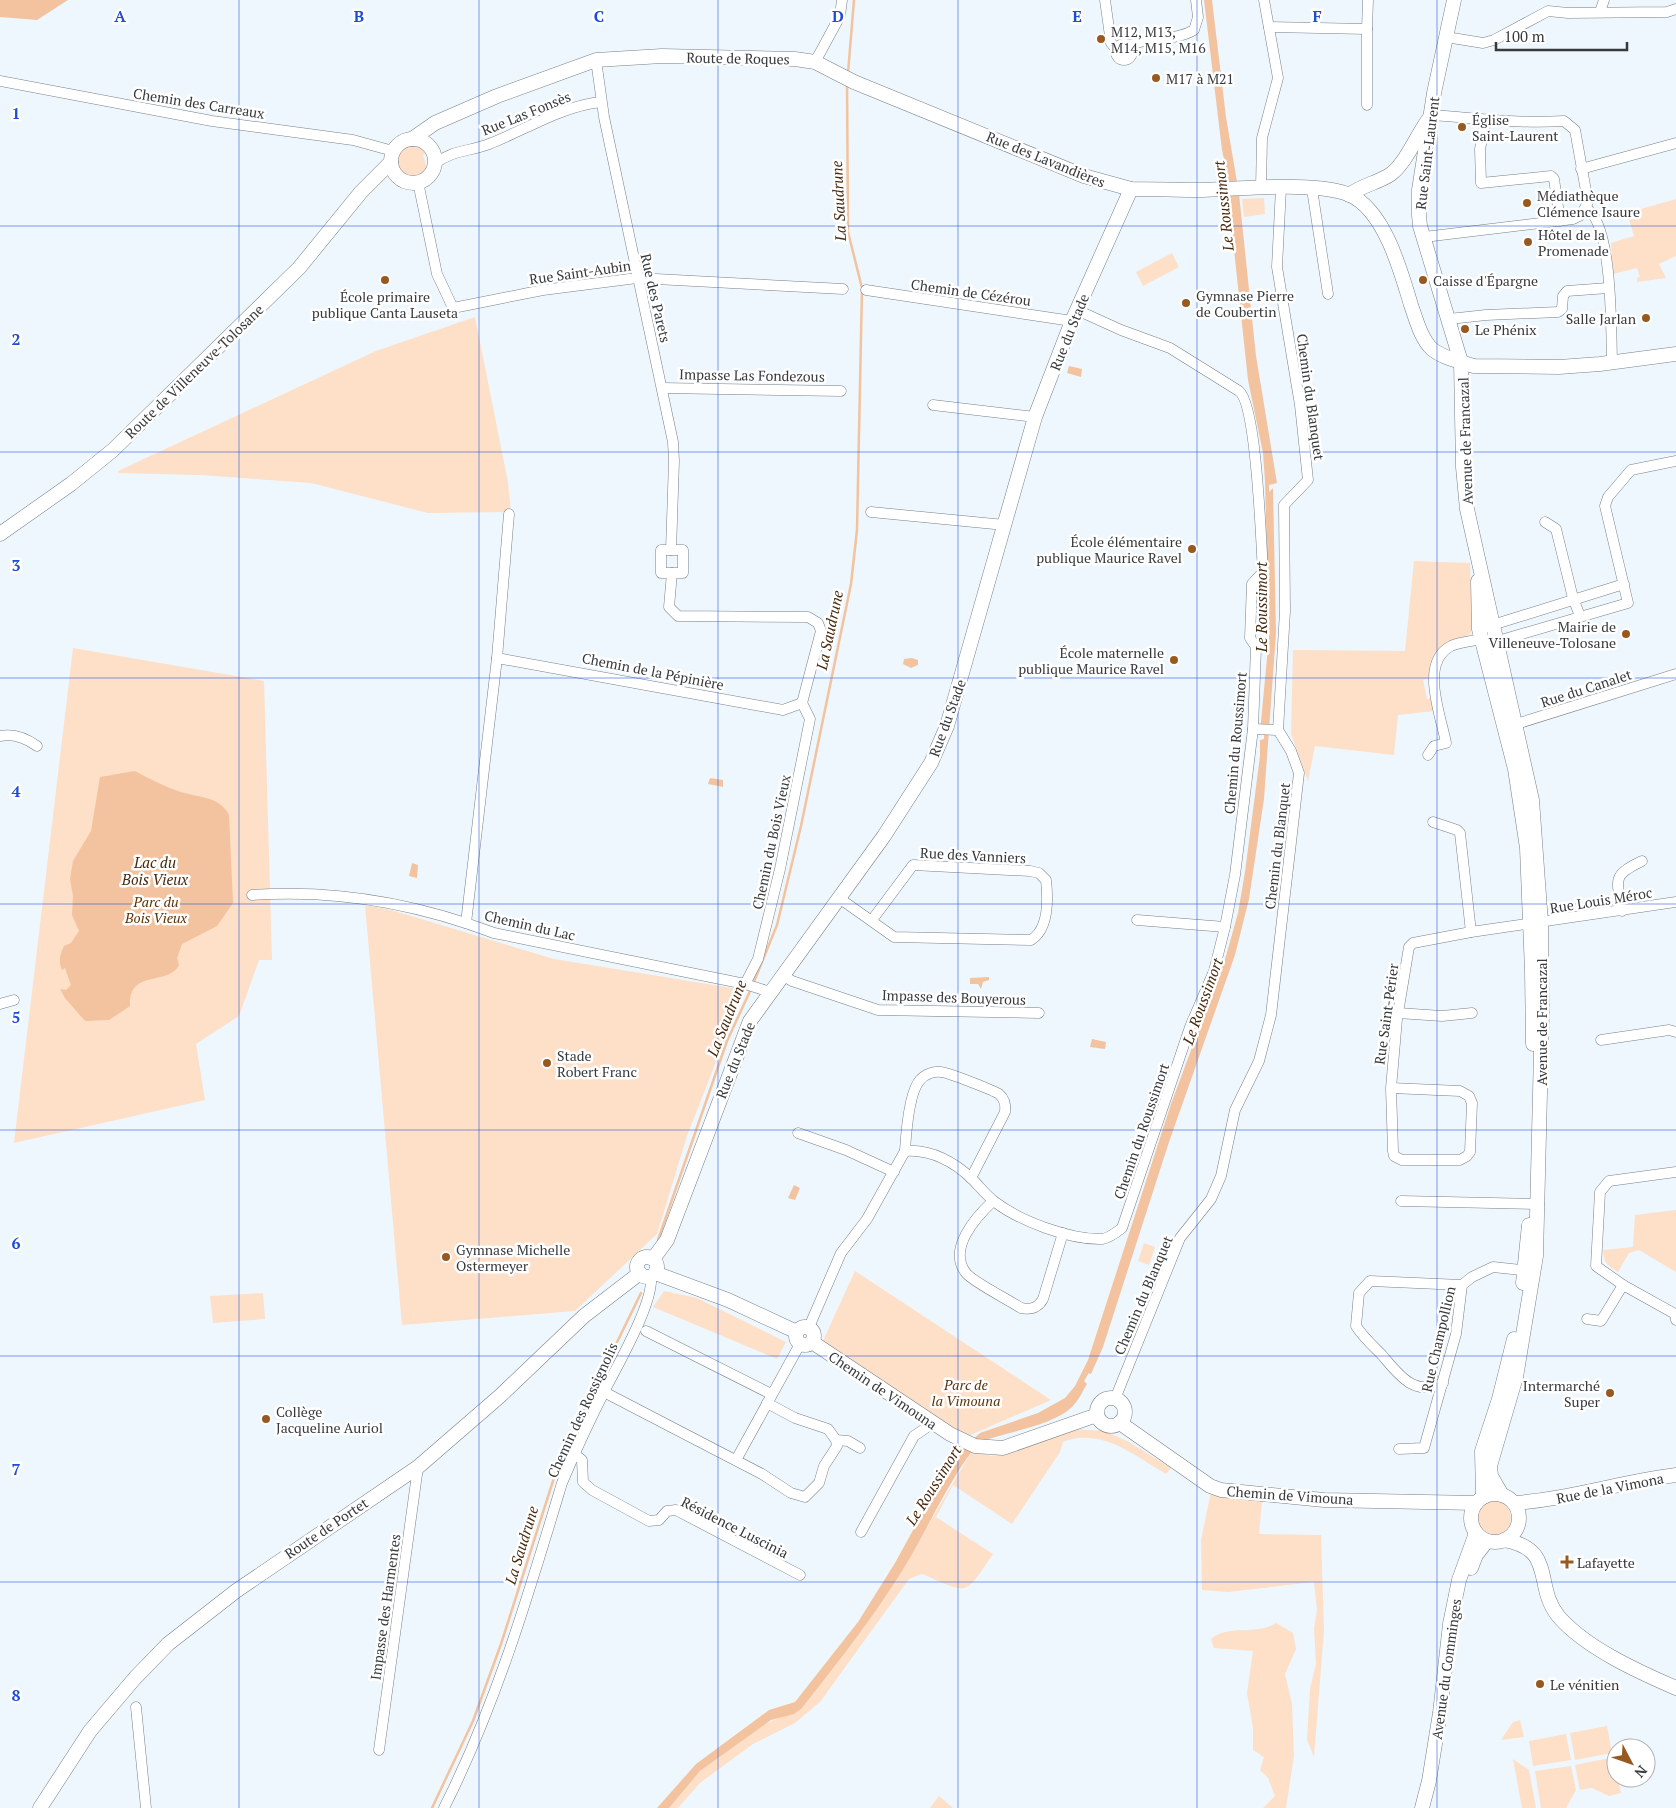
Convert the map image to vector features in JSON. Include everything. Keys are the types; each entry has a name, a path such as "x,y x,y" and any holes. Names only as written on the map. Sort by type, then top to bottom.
{"street":[{"path":"815,62 840,16 842,0"},
{"path":"1105,0 1112,43 1116,49 1122,44 1129,46 1137,42 1184,36 1194,30 1198,17 1196,0"},
{"path":"1260,188 1262,138 1278,78 1264,0"},
{"path":"1367,105 1368,0"},
{"name":"Rue Saint-Laurent","path":"1454,0 1431,115 1419,190 1420,226 1461,362"},
{"path":"1600,12 1604,0"},
{"path":"1446,37 1483,43 1494,40 1548,12 1667,12 1676,9"},
{"path":"1268,26 1367,29"},
{"name":"Route de Roques","path":"596,60 662,56 789,58 815,62"},
{"path":"402,180 394,172 392,157 401,142 412,139 435,123 497,96 596,60"},
{"name":"Rue des Parets","path":"596,60 602,102 637,278 649,323 673,442 671,547 661,550 661,573 672,573 670,607 678,616 808,617 818,623 820,631 802,703"},
{"name":"Rue des Lavandières","path":"815,62 857,83 1084,176 1131,189 1312,188 1349,195 1364,204 1376,218 1394,254 1415,318 1428,345 1444,356 1461,362 1474,366 1559,367 1612,363 1676,354"},
{"name":"Chemin des Carreaux","path":"0,81 212,121 353,140 392,157"},
{"name":"Rue Las Fonsès","path":"433,157 487,144 575,107 602,102"},
{"path":"1349,195 1382,179 1398,167 1418,131 1431,115 1464,116 1486,120 1564,121 1570,123 1575,130 1588,202 1581,215 1573,219 1560,221 1424,237"},
{"path":"368,186 402,180 418,182 430,173 435,136 448,118"},
{"path":"1486,120 1480,148 1482,183 1551,176 1554,179 1560,221"},
{"path":"412,139 422,141 433,157"},
{"path":"1581,169 1676,143"},
{"name":"Route de Villeneuve-Tolosane","path":"0,534 94,467 299,268 348,207 392,157"},
{"name":"Rue Saint-Aubin","path":"418,182 437,274 453,308 542,290 637,278 844,289"},
{"name":"Chemin du Blanquet","path":"1115,1399 1180,1238 1211,1199 1221,1176 1235,1110 1259,1061 1271,1015 1299,773 1291,751 1278,730 1284,612 1284,505 1308,480 1300,405 1277,267 1281,188"},
{"path":"1312,188 1328,294"},
{"name":"Rue du Stade","path":"649,1274 657,1265 653,1258 667,1240 743,1034 766,992 784,976 884,836 931,763 948,726 1035,418 1074,315 1131,189"},
{"path":"1586,208 1596,216 1606,247 1612,363"},
{"path":"1449,319 1486,315 1558,312 1562,309 1564,292 1608,288"},
{"name":"Chemin de Cézérou","path":"866,290 1074,315"},
{"name":"Chemin du Roussimort","path":"1063,1233 1104,1239 1125,1224 1190,1027 1214,971 1235,875 1253,729 1256,647 1250,638 1252,584 1263,572 1256,460 1244,394 1170,348 1074,315"},
{"name":"Avenue de Francazal","path":"1461,362 1463,467 1467,509 1477,548 1487,636 1510,726 1522,808 1535,924 1534,1203 1530,1271 1516,1377 1490,1466 1490,1476 1502,1495"},
{"name":"Impasse Las Fondezous","path":"662,388 841,391"},
{"path":"933,405 1035,418"},
{"path":"1428,755 1434,746 1446,743 1433,680 1437,660 1449,647 1487,636 1580,616 1628,603 1606,506 1608,497 1632,470 1676,461"},
{"path":"871,512 1005,525"},
{"path":"466,923 497,658 509,514"},
{"path":"1545,522 1556,529 1573,598 1580,616"},
{"path":"1487,636 1573,598 1624,584"},
{"name":"Chemin de la Pépinière","path":"497,658 783,710 802,703"},
{"name":"Rue du Canalet","path":"1510,726 1676,674"},
{"name":"Chemin du Bois Vieux","path":"748,985 758,959 782,860 810,719 802,703"},
{"path":"1253,729 1278,730"},
{"path":"0,736 8,734 26,738 37,746"},
{"path":"1433,822 1457,830 1460,833 1472,932"},
{"path":"1622,911 1617,880 1622,871 1642,861"},
{"name":"Rue des Vanniers","path":"839,898 894,937 1032,940 1038,936 1044,922 1047,893 1046,880 1039,873 1030,871 913,865 872,920"},
{"name":"Chemin du Lac","path":"252,895 326,893 392,902 494,933 748,985 766,992"},
{"name":"Rue Louis Méroc","path":"1535,924 1676,902"},
{"path":"1137,920 1225,927"},
{"name":"Rue Saint-Périer","path":"1391,1088 1460,1091 1469,1096 1472,1103 1470,1152 1467,1156 1460,1160 1402,1160 1394,1156 1391,1088 1398,1013 1410,947 1414,943 1472,932 1535,924"},
{"name":"Impasse des Bouyerous","path":"784,976 792,981 878,1010 1039,1013"},
{"path":"0,1004 14,1000"},
{"path":"1398,1013 1442,1016 1472,1013"},
{"path":"1601,1040 1669,1030 1676,1032"},
{"path":"736,1460 804,1336 841,1253 867,1219 905,1151 905,1133 910,1111 918,1081 923,1076 942,1072 999,1094 1006,1105 1006,1112 971,1178"},
{"path":"798,1132 846,1150 894,1172"},
{"path":"905,1151 936,1153 971,1178 993,1201 1021,1218 1063,1233 1043,1299 1040,1304 1031,1309 1021,1308 966,1273 959,1259 960,1247 979,1214 993,1201"},
{"path":"1676,1172 1609,1182 1600,1192 1596,1266 1623,1285 1676,1316"},
{"path":"1401,1201 1534,1203"},
{"name":"Rue Champollion","path":"1399,1449 1424,1448 1456,1334 1462,1285 1472,1277 1493,1268 1530,1271"},
{"name":"Avenue de Francazal","path":"1479,1500 1482,1451 1509,1363 1530,1271"},
{"name":"Chemin de Vimouna","path":"649,1274 728,1300 804,1336 933,1423 970,1444 1003,1448 1097,1415"},
{"name":"Chemin des Rossignolis","path":"444,1808 464,1769 495,1693 562,1483 574,1454 630,1341 650,1290 649,1274"},
{"name":"Route de Portet","path":"40,1808 90,1731 135,1678 168,1644 236,1590 418,1467 500,1396 584,1316 649,1274"},
{"path":"1443,1383 1431,1389 1419,1387 1402,1378 1356,1326 1359,1293 1370,1281 1462,1285"},
{"path":"1587,1319 1601,1321 1623,1285"},
{"path":"604,1392 736,1460 792,1493 805,1497 819,1483 824,1466 836,1446 836,1440 828,1429 795,1418 769,1398 646,1331"},
{"path":"1106,1399 1115,1399 1121,1403 1124,1409 1124,1417 1120,1423 1113,1426 1106,1425 1100,1422 1097,1415 1100,1404 1106,1399"},
{"path":"861,1532 914,1436 933,1423"},
{"name":"Chemin de Vimouna","path":"1120,1423 1210,1486 1221,1490 1324,1500 1450,1503 1479,1500"},
{"path":"836,1440 848,1441 860,1448"},
{"name":"Résidence Luscinia","path":"574,1454 582,1460 583,1482 592,1490 649,1521 659,1520 667,1511 676,1510 800,1575"},
{"name":"Impasse des Harmentes","path":"378,1750 418,1467"},
{"name":"Rue de la Vimona","path":"1514,1503 1544,1500 1641,1479 1676,1475"},
{"path":"1471,1517 1479,1500 1493,1494 1502,1495 1514,1503 1518,1511 1518,1532 1538,1559 1547,1595 1554,1609 1568,1625 1597,1647 1676,1688"},
{"name":"Rue de la Vimona","path":"1518,1532 1544,1500"},
{"path":"1450,1503 1471,1517 1481,1537 1504,1540 1518,1532"},
{"name":"Avenue du Comminges","path":"1422,1808 1429,1781 1440,1713 1450,1624 1459,1580 1481,1537"},
{"name":"Avenue du Comminges","path":"1430,1808 1446,1736 1462,1604 1481,1537"},
{"path":"136,1707 146,1808"}],"green space":[{"path":"410,146 421,148 427,153 423,155 427,169 416,177 406,175 398,167 398,156 405,148"},
{"path":"1264,198 1265,214 1244,217 1242,199"},
{"path":"1676,199 1676,256 1659,264 1666,278 1637,282 1637,278 1640,277 1637,268 1613,274 1611,243 1634,236 1627,213"},
{"path":"1172,253 1179,267 1143,286 1136,272"},
{"path":"475,317 508,482 511,512 428,513 311,483 200,475 118,473 118,471 376,351"},
{"path":"1414,561 1470,563 1472,630 1470,634 1442,651 1433,662 1429,678 1423,680 1427,699 1433,698 1435,711 1398,715 1394,755 1315,746 1308,781 1291,734 1293,650 1405,651"},
{"name":"Parc du Bois Vieux","path":"73,648 264,681 272,960 259,960 239,1016 196,1044 205,1100 14,1143"},
{"name":"Stade Robert Franc","path":"365,905 391,910 554,959 744,990 687,1136 657,1234 575,1311 402,1325"},
{"path":"1676,1210 1676,1272 1639,1250 1629,1253 1618,1272 1607,1264 1603,1250 1633,1247 1635,1215"},
{"path":"1144,1243 1155,1247 1149,1265 1138,1261"},
{"name":"Parc de la Vimouna","path":"855,1271 1051,1400 968,1436 953,1431 822,1343"},
{"path":"664,1291 697,1298 786,1342 777,1359 653,1307"},
{"path":"263,1293 265,1319 213,1323 210,1296"},
{"path":"1073,1429 1105,1431 1129,1442 1171,1468 1166,1474 1130,1452 1104,1441 1091,1438 1077,1438 1063,1442 1060,1452 1012,1524 953,1485 936,1517 993,1554 976,1579 964,1588 958,1588 922,1574 909,1579 820,1702 795,1723 753,1744 700,1783 678,1808 669,1808 700,1771 761,1726 803,1707 888,1593 972,1451 991,1456 1038,1443"},
{"path":"1211,1492 1262,1500 1259,1534 1321,1535 1324,1631 1314,1757 1307,1740 1310,1689 1316,1664 1314,1628 1317,1610 1314,1582 1228,1592 1202,1590 1201,1540"},
{"path":"1493,1500 1500,1501 1506,1505 1510,1511 1510,1525 1506,1531 1500,1535 1493,1536 1486,1535 1480,1531 1476,1525 1475,1518 1476,1511 1480,1505 1486,1501"},
{"path":"1276,1623 1293,1633 1296,1649 1285,1674 1292,1704 1294,1756 1286,1808 1263,1808 1275,1796 1268,1778 1260,1770 1264,1757 1253,1750 1253,1728 1247,1693 1253,1651 1214,1648 1211,1639 1226,1632 1260,1629"},
{"path":"1520,1720 1524,1737 1501,1740 1513,1722"},
{"path":"1607,1726 1609,1738 1606,1738 1606,1754 1575,1760 1570,1733"},
{"path":"1566,1734 1571,1760 1533,1766 1529,1741"},
{"path":"1513,1759 1529,1770 1536,1808 1522,1808"},
{"path":"1606,1759 1606,1788 1620,1788 1621,1793 1609,1796 1592,1788 1580,1790 1575,1765"},
{"path":"1571,1766 1576,1790 1566,1808 1541,1808 1535,1771"},
{"path":"939,1796 953,1808 930,1808"}],"water":[{"path":"0,0 68,0 37,20 0,17"},
{"path":"1204,0 1212,0 1226,117 1237,182 1229,182 1222,150"},
{"path":"1228,194 1239,194 1256,356 1277,483 1269,485 1269,492 1273,488 1276,633 1264,799 1249,899 1235,955 1169,1142 1103,1347 1091,1374 1086,1372 1083,1380 1087,1384 1079,1399 1063,1414 1041,1424 980,1442 972,1440 980,1433 1038,1413 1065,1398 1075,1386 1088,1360 1171,1104 1226,956 1238,913 1260,756 1260,740 1264,739 1264,733 1260,732 1269,637 1263,453 1248,380"},
{"path":"1069,366 1082,369 1081,377 1067,373"},
{"path":"912,658 918,660 918,665 911,668 903,664 904,659"},
{"name":"Lac du Bois Vieux","path":"135,771 172,789 213,800 225,809 229,815 233,903 217,926 182,944 177,958 179,965 173,972 142,982 131,994 130,1006 109,1020 85,1021 65,998 60,989 66,990 71,985 65,968 62,970 61,967 61,952 64,946 71,943 79,931 72,915 73,896 70,879 73,861 91,831 100,777"},
{"path":"710,778 723,780 723,787 708,784"},
{"path":"412,863 418,865 417,878 409,876"},
{"path":"989,977 989,980 983,982 981,989 978,984 970,984 970,978"},
{"path":"1092,1039 1106,1042 1105,1049 1090,1047"},
{"path":"794,1185 800,1188 795,1200 788,1198"},
{"path":"962,1448 972,1451 947,1489 899,1576 859,1634 802,1708 794,1714 771,1720 700,1771 669,1808 657,1808 696,1764 769,1710 795,1702 858,1622 895,1563 941,1479"}],"waterway":[{"name":"La Saudrune","path":"848,73 854,0"},
{"name":"La Saudrune","path":"753,984 777,925 801,826 851,584 857,530 862,288 848,232 847,84"},
{"name":"La Saudrune","path":"658,1240 727,1041 751,989"},
{"name":"La Saudrune","path":"432,1808 473,1721 501,1644 560,1459 641,1293"},
{"name":"Le Roussimort","path":"1082,1382 1089,1370"}],"place":[{"name":"M12, M13, M14, M15, M16","path":"1101,39"},
{"name":"M17 à M21","path":"1156,78"},
{"name":"Église Saint-Laurent","path":"1462,127"},
{"name":"Médiathèque Clémence Isaure","path":"1527,203"},
{"name":"Hôtel de la Promenade","path":"1528,242"},
{"name":"École primaire publique Canta Lauseta","path":"385,280"},
{"name":"Caisse d'Épargne","path":"1423,280"},
{"name":"Gymnase Pierre de Coubertin","path":"1186,303"},
{"name":"Salle Jarlan","path":"1646,318"},
{"name":"Le Phénix","path":"1465,329"},
{"name":"École élémentaire publique Maurice Ravel","path":"1192,549"},
{"name":"Mairie de Villeneuve-Tolosane","path":"1626,634"},
{"name":"École maternelle publique Maurice Ravel","path":"1174,660"},
{"name":"Stade Robert Franc","path":"547,1063"},
{"name":"Gymnase Michelle Ostermeyer","path":"446,1257"},
{"name":"Intermarché Super","path":"1610,1393"},
{"name":"Collège Jacqueline Auriol","path":"266,1419"},
{"name":"Lafayette","path":"1567,1562"},
{"name":"Le vénitien","path":"1540,1684"}]}
